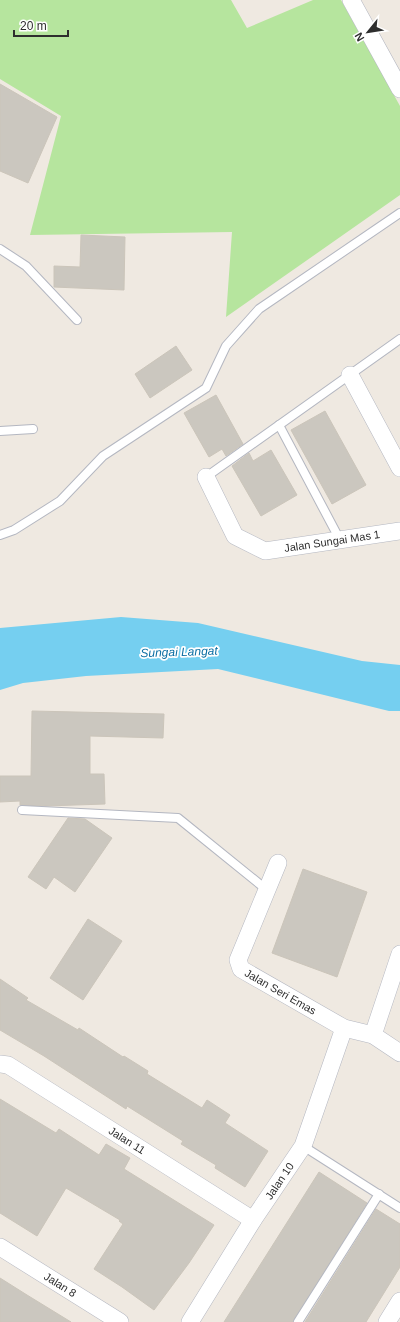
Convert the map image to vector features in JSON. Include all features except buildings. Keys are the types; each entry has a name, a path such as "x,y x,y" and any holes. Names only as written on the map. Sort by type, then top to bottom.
{"street":[{"path":"351,0 400,89"},
{"path":"350,375 400,468"},
{"name":"Jalan Sungai Mas 1","path":"206,477 235,536 265,550 400,532"},
{"name":"Jalan Seri Emas","path":"278,863 238,960 241,969 344,1028 373,1035 400,1053"},
{"path":"373,1035 400,954"},
{"name":"Jalan 10","path":"190,1322 253,1220 303,1146 344,1028"},
{"name":"Jalan 11","path":"0,1064 8,1065 253,1220"},
{"name":"Jalan 8","path":"0,1247 120,1322"},
{"path":"387,1322 400,1301"}],"lane":[{"path":"0,535 14,530 60,501 103,456 206,388 226,346 259,309 400,213"},
{"path":"0,249 26,266 77,320"},
{"path":"206,477 400,339"},
{"path":"279,425 340,540"},
{"path":"0,431 33,429"},
{"path":"22,810 178,818 267,890"},
{"path":"303,1146 400,1208"},
{"path":"298,1322 379,1194"}],"green space":[{"path":"0,0 231,0 247,28 313,0 341,0 400,106 400,195 226,317 232,232 30,235 61,116 0,79"}],"water":[{"name":"Sungai Langat","path":"121,617 198,623 362,661 400,665 400,711 389,711 218,669 86,676 23,683 0,690 0,628"}]}
